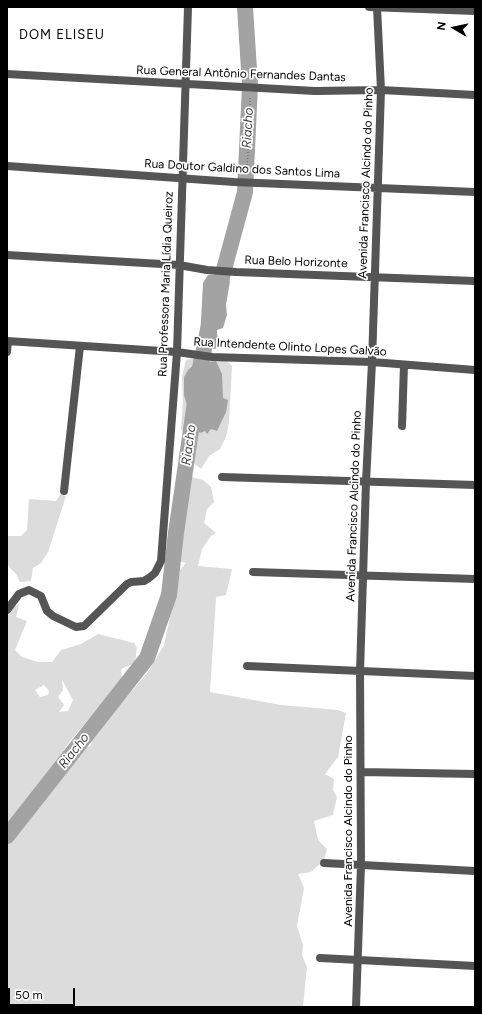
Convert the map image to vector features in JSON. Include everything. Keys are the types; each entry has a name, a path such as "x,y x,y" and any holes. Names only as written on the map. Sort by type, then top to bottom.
{"street":[{"name":"Rua Professora Maria Lídia Queiroz","path":"7,610 19,594 29,590 41,596 47,610 54,616 76,627 84,626 127,584 131,582 144,581 155,573 161,561 177,352 188,7"},
{"path":"369,7 475,11"},
{"name":"Avenida Francisco Alcindo do Pinho","path":"356,1007 361,865 360,672 381,90 378,7"},
{"name":"Rua General Antônio Fernandes Dantas","path":"7,74 315,91 381,90 475,94"},
{"name":"Rua Doutor Galdino dos Santos Lima","path":"7,166 234,182 475,192"},
{"path":"7,255 179,265"},
{"name":"Rua Belo Horizonte","path":"179,265 207,270 236,272 475,281"},
{"path":"7,352 8,341"},
{"name":"Rua Intendente Olinto Lopes Galvão","path":"8,341 177,352 212,357 372,362 475,370"},
{"path":"64,491 80,346"},
{"path":"402,426 404,365"},
{"path":"222,477 475,485"},
{"path":"253,572 364,577 475,579"},
{"path":"247,666 475,676"},
{"path":"361,772 475,774"},
{"path":"324,863 475,871"},
{"path":"320,958 475,966"}],"path":[{"path":"250,182 251,88"}],"shaded area":[{"path":"218,274 227,276 230,281 226,305 227,315 223,328 217,330 218,346 215,349 202,346 200,339 203,283 208,275"},
{"path":"194,358 225,359 232,366 229,422 226,437 220,449 209,456 201,469 193,463 194,446 181,429 183,403 182,377 186,360"},
{"path":"216,361 222,374 223,398 228,400 226,412 217,431 211,429 207,434 205,431 200,433 194,425 190,406 187,405 184,395 184,377 188,370 195,364"},
{"path":"192,477 203,480 211,487 214,502 207,509 204,523 216,533 211,536 202,549 198,566 232,569 226,595 216,597 210,692 281,705 338,710 346,713 338,757 325,774 334,779 333,790 337,797 333,815 314,821 318,840 327,849 324,860 311,872 298,874 304,888 297,926 303,945 302,955 307,967 303,1007 7,1007 7,843 29,819 80,751 91,745 93,736 148,672 164,645 180,570 186,563 169,558 177,479"},
{"path":"61,494 66,496 48,552 41,563 33,568 31,581 20,582 16,574 7,563 7,536 21,536 27,530 29,499 56,501"},
{"path":"19,604 16,617 27,621 15,650 22,657 38,662 52,662 61,650 81,644 98,634 134,643 137,647 135,663 121,669 122,679 67,745 54,767 7,827 7,617 14,607","holes":["62,680 73,700 68,711 59,712 64,705 58,697 63,690","44,685 49,691 48,695 40,697 35,690"]}],"waterway":[{"name":"Riacho","path":"219,288 245,192 250,85 245,7"},
{"name":"Riacho","path":"7,836 147,658 169,595 176,533 200,368 209,325"}],"district":[{"name":"DOM ELISEU","path":"62,35"}]}
